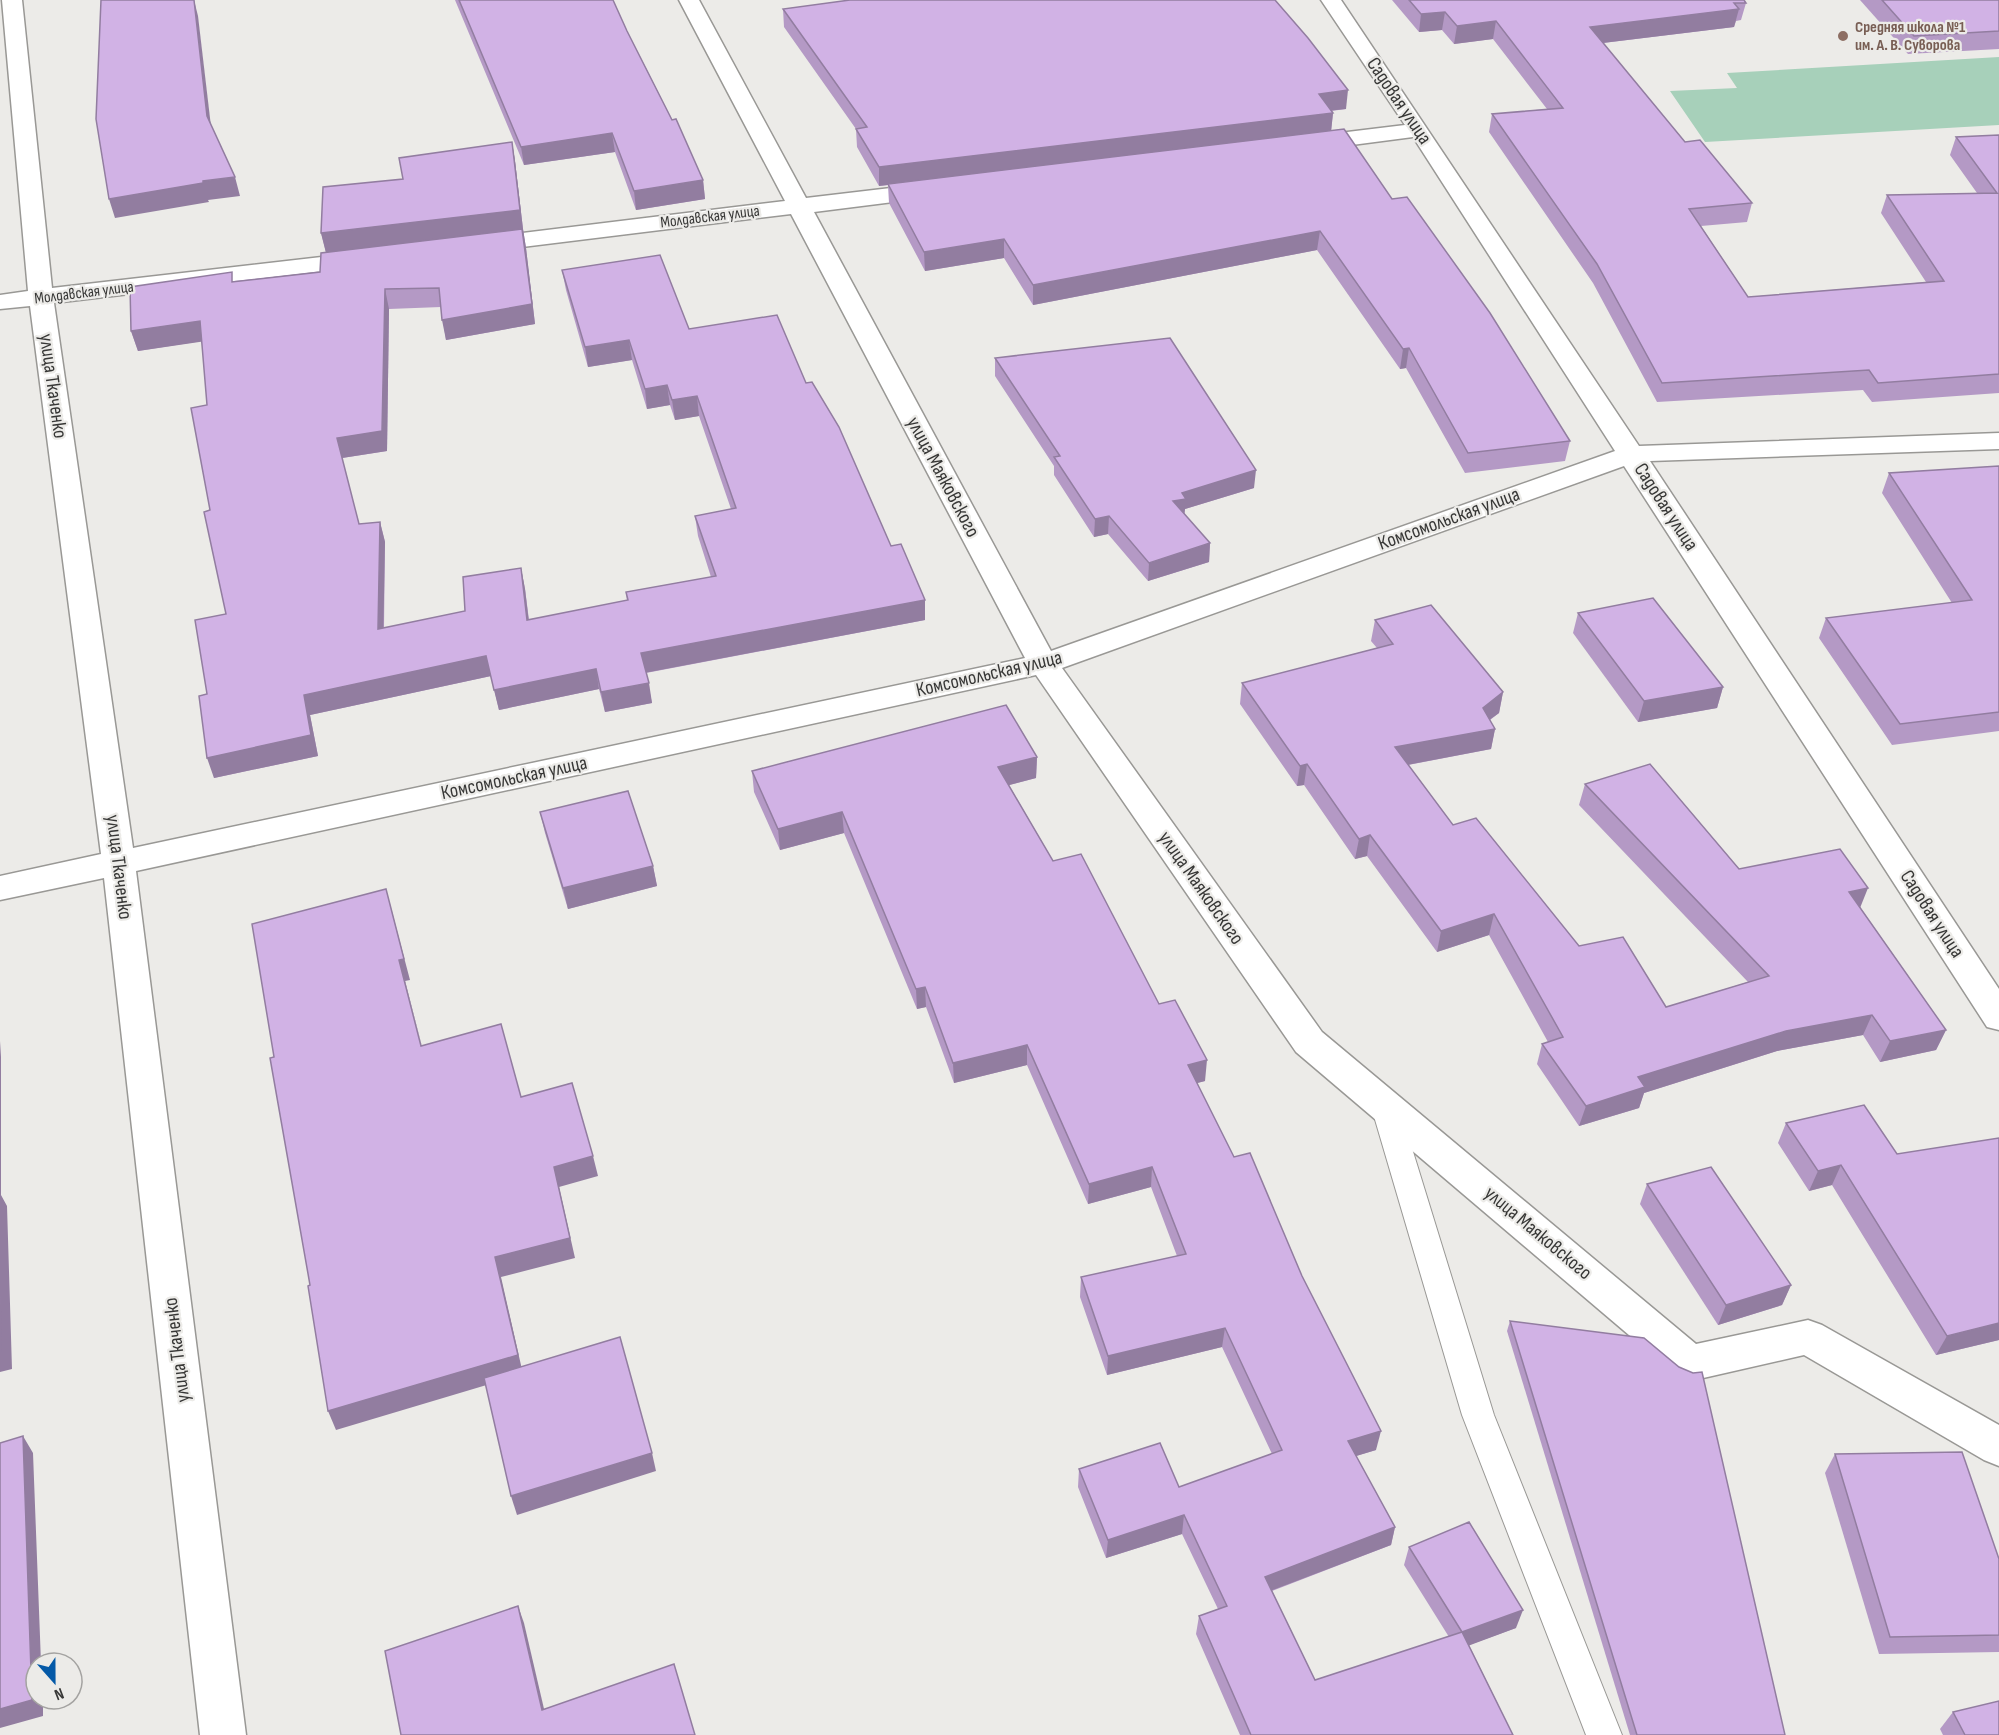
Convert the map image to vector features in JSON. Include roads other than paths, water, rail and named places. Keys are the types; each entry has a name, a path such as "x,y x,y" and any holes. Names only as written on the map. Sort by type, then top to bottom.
{"street":[{"name":"улица Ткаченко","path":"12,0 41,298 119,864 223,1735"},
{"name":"улица Маяковского","path":"689,0 1043,664 1309,1042 1690,1363 1808,1337 1999,1447"},
{"name":"Садовая улица","path":"1330,0 1419,129 1999,1017"},
{"path":"1279,147 1419,129"},
{"name":"Молдавская улица","path":"456,248 951,188"},
{"name":"Молдавская улица","path":"0,302 385,256"},
{"name":"Комсомольская улица","path":"0,888 1043,664 1631,454 1999,441"}],"lane":[{"path":"1385,1106 1478,1415 1604,1735"}],"place":[{"name":"Средняя школа №1 им. А. В. Суворова","path":"1843,36"}]}
